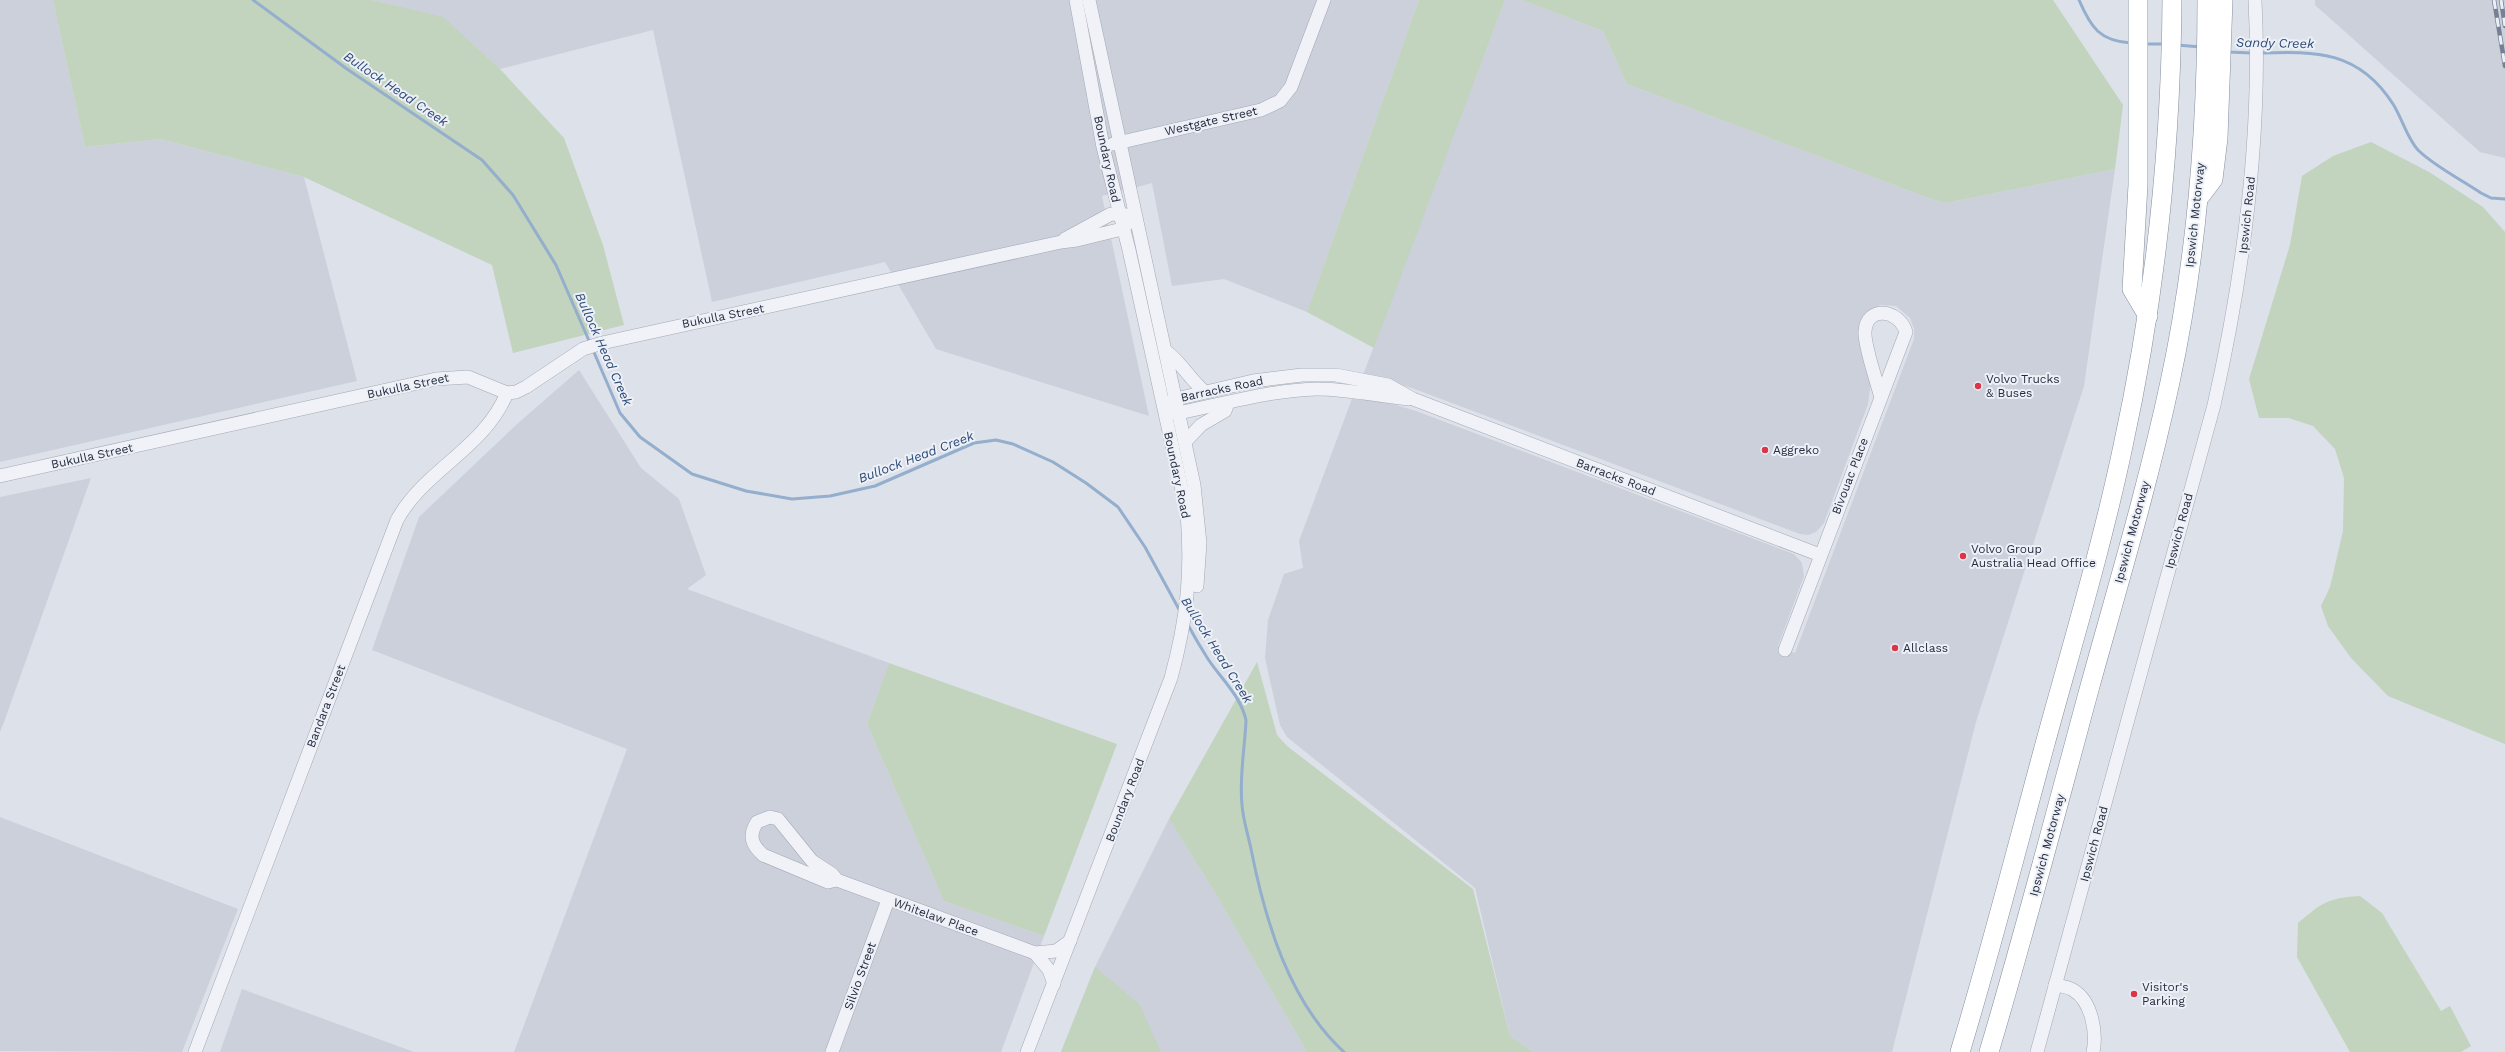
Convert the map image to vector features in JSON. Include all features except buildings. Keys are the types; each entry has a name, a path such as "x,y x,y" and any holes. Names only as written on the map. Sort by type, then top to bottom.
{"highway":[{"path":"2138,0 2140,65 2138,185 2132,289 2148,316"},
{"path":"1960,1052 2111,501 2131,408 2148,316 2164,188 2171,68 2172,0"},
{"name":"Ipswich Motorway","path":"1989,1052 2155,446 2181,323 2214,67 2215,33 2207,0"},
{"path":"2215,33 2223,0"}],"street":[{"name":"Boundary Road","path":"1076,0 1103,147 1122,229 1129,250 1162,408 1187,513 1194,572"},
{"name":"Boundary Road","path":"1035,1052 1159,723 1179,648 1200,543 1198,509 1185,442 1141,236 1134,217 1120,143 1089,0"},
{"name":"Westgate Street","path":"1103,147 1261,110 1280,101 1291,87 1324,0"},
{"name":"Ipswich Road","path":"2037,1052 2214,405 2228,344 2246,232 2255,118 2255,0"},
{"path":"1119,213 1134,217"},
{"name":"Bukulla Street","path":"1061,242 1111,214 1119,213"},
{"path":"1122,229 1134,217"},
{"name":"Bukulla Street","path":"0,476 436,379 468,377 507,392 526,387 583,349 602,343 1122,229"},
{"name":"Bivouac Place","path":"1785,650 1820,555 1881,398 1906,332 1898,317 1888,313 1878,314 1868,319 1865,331 1881,398"},
{"path":"1166,351 1178,360 1192,380 1205,392"},
{"name":"Barracks Road","path":"1162,408 1176,400 1205,392 1253,381 1302,375 1336,375 1388,384 1413,400 1820,555"},
{"name":"Barracks Road","path":"1162,408 1178,413 1283,392 1317,389 1353,391 1413,400"},
{"name":"Bandara Street","path":"196,1052 397,520 415,495 490,424 507,392"},
{"path":"1185,442 1201,425 1225,411 1228,403"},
{"name":"Boundary Road","path":"1027,1052 1070,941 1159,723"},
{"name":"Whitelaw Place","path":"837,880 828,882 763,855 755,847 751,837 757,822 770,817 778,819 812,861 832,874 837,880 888,900 1035,953 1056,951 1070,941"},
{"name":"Silvio Street","path":"832,1052 888,900"},
{"path":"1035,953 1049,970 1054,984"},
{"path":"2056,984 2073,990 2085,1004 2094,1031 2093,1052"}],"shaded area":[{"path":"0,0 53,0 85,147 160,139 304,177 357,381 0,462"},
{"path":"372,0 1419,0 1307,312 1224,279 1172,286 1152,183 1102,196 1149,416 936,349 885,262 712,302 653,30 500,69 443,18"},
{"path":"1505,0 1522,0 1603,31 1627,84 1931,199 1946,203 2115,169 2084,386 1976,722 1892,1052 1533,1052 1510,1036 1475,888 1287,737 1280,725 1265,658 1268,620 1284,574 1303,568 1299,541 1353,396 1386,402 1416,411 1794,554 1802,563 1804,576 1778,646 1795,653 1914,339 1914,329 1910,318 1896,306 1880,305 1863,316 1858,335 1871,382 1868,404 1824,523 1816,532 1808,535 1800,534 1412,388 1363,375"},
{"path":"2315,0 2505,0 2505,158 2480,152 2315,5"},
{"path":"579,370 641,468 679,499 706,575 687,589 889,663 867,724 944,901 1044,936 1001,1052 514,1052 627,749 372,650 419,517 516,425"},
{"path":"91,478 4,722 0,732 0,497"},
{"path":"0,817 238,909 182,1052 0,1051"},
{"path":"1169,819 1214,891 1307,1052 1061,1052 1095,967"},
{"path":"242,989 414,1052 220,1052"}],"green space":[{"path":"53,0 372,0 443,17 500,69 564,138 603,245 624,325 513,353 492,265 304,177 160,139 85,147"},
{"path":"1419,0 1505,0 1374,348 1307,312"},
{"path":"1522,0 2053,0 2123,105 2115,169 1946,203 1931,199 1627,84 1603,31"},
{"path":"2371,142 2429,172 2483,207 2505,232 2505,744 2388,696 2351,658 2328,626 2321,606 2330,587 2343,531 2344,478 2335,449 2313,426 2289,418 2259,418 2249,379 2290,245 2302,176 2333,156"},
{"path":"1257,662 1277,735 1287,746 1473,889 1510,1036 1533,1052 1307,1052 1214,891 1169,819"},
{"path":"889,663 1117,744 1044,936 944,901 867,724"},
{"path":"2360,896 2382,913 2441,1011 2450,1006 2471,1046 2461,1052 2350,1052 2297,957 2298,923 2326,902 2340,898"},
{"path":"1095,967 1139,1004 1161,1052 1061,1052"}],"waterway":[{"name":"Bullock Head Creek","path":"253,0 347,69 482,160 513,195 556,265 590,343"},
{"name":"Sandy Creek","path":"2079,0 2088,18 2104,36 2120,42 2131,43"},
{"name":"Sandy Creek","path":"2145,44 2165,44"},
{"name":"Sandy Creek","path":"2177,45 2201,47"},
{"name":"Sandy Creek","path":"2228,52 2252,53"},
{"name":"Sandy Creek","path":"2260,53 2281,52 2318,54 2351,64 2366,73 2380,87 2393,104 2418,150 2440,167 2481,193 2491,198 2505,199"},
{"name":"Bullock Head Creek","path":"593,350 620,413 640,437 692,474 746,491 792,499 830,496 875,486 974,443 996,440 1013,444 1053,462 1086,483 1118,507 1145,547 1181,613"},
{"name":"Bullock Head Creek","path":"1188,625 1213,667 1240,703 1246,720 1241,784 1244,821 1272,931 1294,985 1308,1009 1325,1032 1344,1052"}],"railway":[{"path":"2494,0 2505,66"},
{"path":"2501,0 2505,26"}],"place":[{"name":"Volvo Trucks & Buses","path":"1978,386"},
{"name":"Aggreko","path":"1765,450"},
{"name":"Volvo Group Australia Head Office","path":"1963,556"},
{"name":"Allclass","path":"1895,648"},
{"name":"Visitor's Parking","path":"2134,994"}]}
